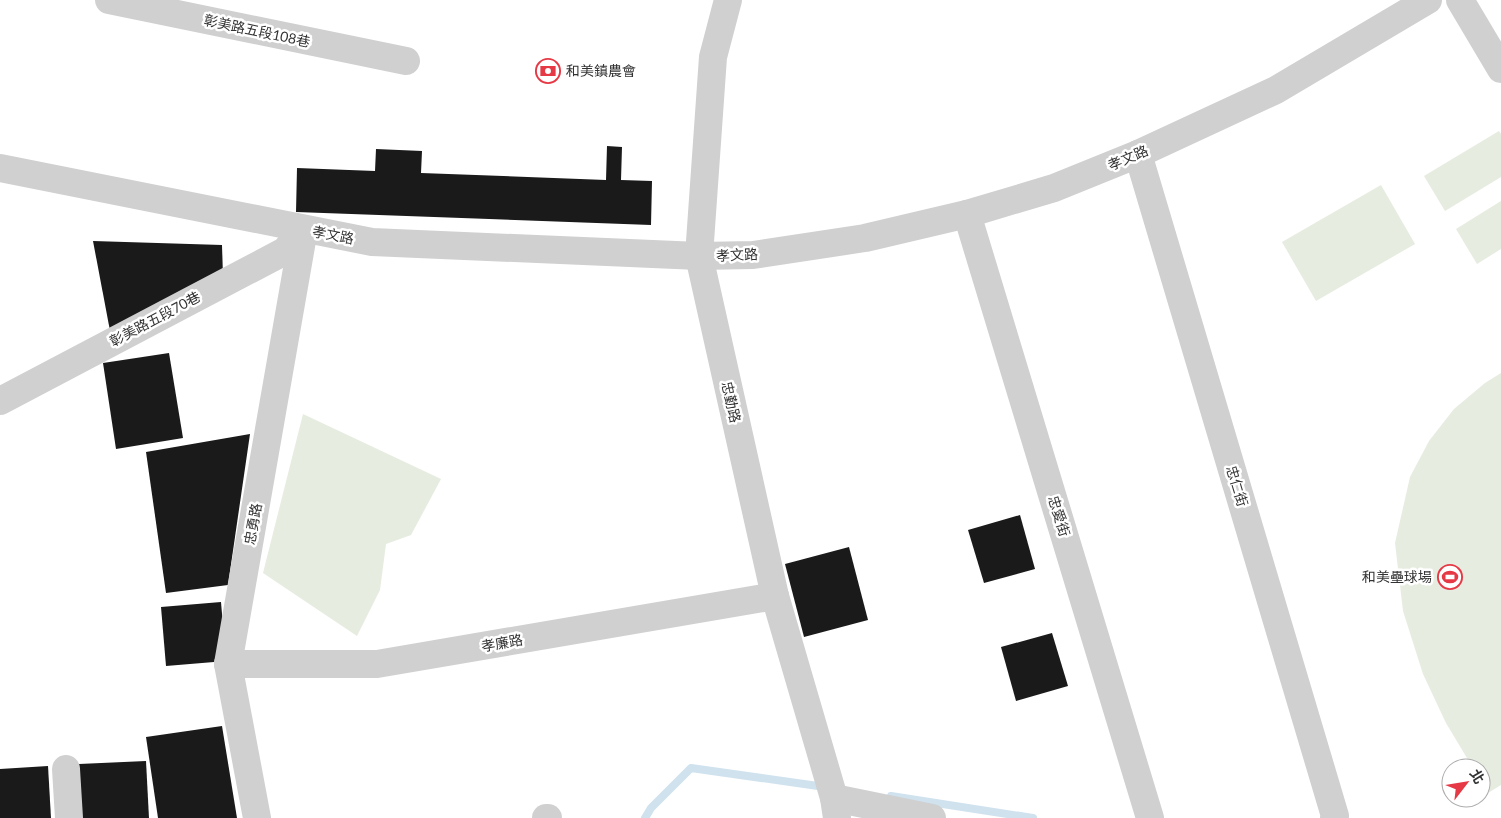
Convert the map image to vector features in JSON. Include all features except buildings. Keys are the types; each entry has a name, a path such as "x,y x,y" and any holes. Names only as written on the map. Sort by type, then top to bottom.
{"street":[{"name":"彰美路五段108巷","path":"109,0 406,61"},
{"name":"忠勤路","path":"728,0 713,56 699,256 774,596 835,808"},
{"name":"孝文路","path":"0,168 372,242 699,256 753,255 865,238 968,214 1054,188 1138,154 1276,90 1428,0"},
{"path":"1460,0 1501,69"},
{"name":"忠仁街","path":"1138,154 1336,816 1334,818"},
{"name":"忠愛街","path":"968,214 1150,818"},
{"name":"彰美路五段70巷","path":"0,401 285,251 304,229"},
{"name":"忠勇路","path":"257,818 228,664 304,229"},
{"name":"孝廉路","path":"228,664 377,664 774,596"},
{"path":"66,769 69,818"},
{"path":"835,808 932,818"}],"shaded area":[{"path":"1499,131 1501,134 1501,177 1445,211 1424,176"},
{"path":"1381,185 1415,244 1316,301 1282,242"},
{"path":"1501,201 1501,249 1477,264 1456,229"},
{"name":"和美壘球場","path":"1501,373 1501,785 1491,791 1491,758 1467,758 1446,723 1423,674 1403,611 1395,543 1410,477 1429,441 1454,409 1485,383"},
{"path":"303,414 441,479 411,535 386,544 380,590 357,636 263,573"}],"waterway":[{"path":"645,818 651,808 691,768 825,787"},
{"path":"891,796 1033,818"}],"place":[{"name":"和美鎮農會","path":"548,71"},
{"name":"和美壘球場","path":"1450,577"}]}
